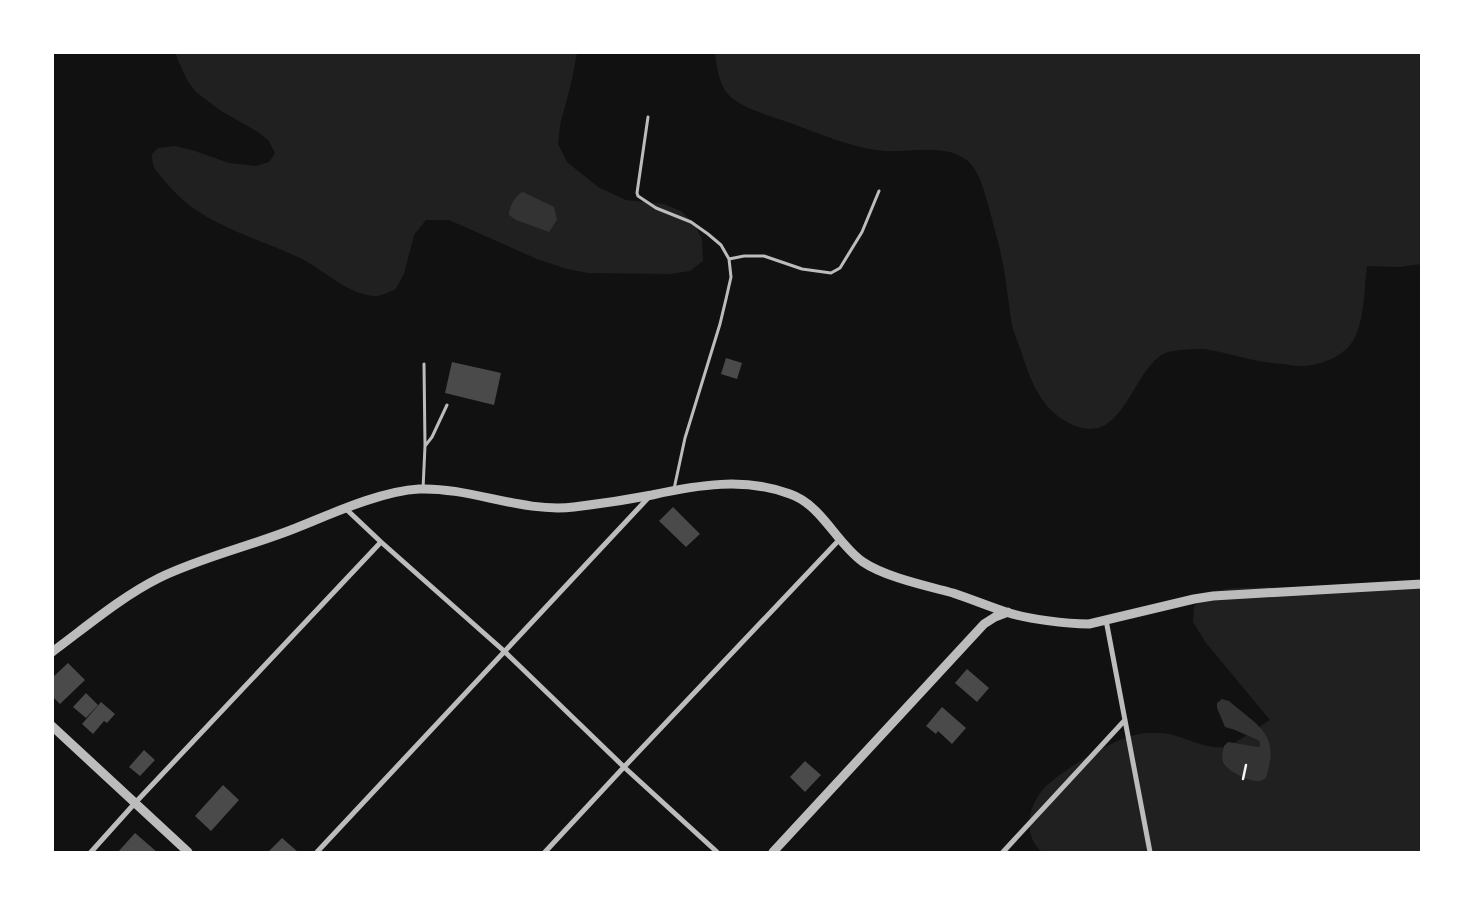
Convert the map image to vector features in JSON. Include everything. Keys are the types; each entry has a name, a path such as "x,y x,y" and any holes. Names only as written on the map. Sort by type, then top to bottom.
{"street":[{"path":"52,652 130,595 161,577 389,494 423,489 447,491 513,504 544,508 570,508 720,484 741,484 771,488 793,494 811,506 839,540 857,558 871,567 1008,612 1075,624 1089,624 1213,596 1422,584"},
{"path":"317,852 651,495"},
{"path":"346,509 380,542 504,651 624,767 718,852"},
{"path":"545,852 839,540"},
{"path":"91,852 380,542"},
{"path":"773,852 984,624 1008,612"},
{"path":"1106,620 1150,852"},
{"path":"1002,852 1125,720"},
{"path":"52,726 188,852"}],"lane":[{"path":"648,117 638,196 656,208 691,222 721,245 729,259 731,277 720,324 685,438 674,490"},
{"path":"729,259 744,256 764,256 802,269 831,273 840,268 862,232 879,191"},
{"path":"423,489 425,446 424,364"},
{"path":"425,446 432,437 447,406"}],"path":[{"path":"1243,779 1246,765"}],"shaded area":[{"path":"175,53 577,53 560,125 558,144 567,162 598,187 626,200 664,204 681,211 695,225 702,239 703,261 690,271 670,274 588,273 567,269 537,259 449,220 426,220 414,235 404,274 395,290 375,296 354,291 302,259 211,219 178,196 156,171 153,165 152,154 158,148 175,146 229,163 256,166 269,162 275,153 269,141 258,132 221,111 196,92 187,80"},
{"path":"715,53 1421,53 1421,264 1400,267 1367,266 1363,310 1359,327 1352,342 1334,358 1319,364 1300,366 1263,362 1203,349 1167,352 1153,362 1124,406 1113,419 1101,427 1086,429 1057,416 1042,399 1031,380 1012,325 1004,268 989,207 980,180 970,163 957,154 937,150 874,150 836,140 751,109 732,98 724,89"},
{"path":"523,192 554,207 557,220 549,232 516,220 509,215 513,202"},
{"path":"1421,584 1421,852 1042,852 1038,848 1030,833 1030,817 1033,805 1040,793 1065,771 1094,753 1125,738 1150,733 1170,734 1205,745 1225,747 1270,720 1206,643 1193,622 1194,607 1199,599 1214,591 1234,588"},
{"path":"1222,699 1229,701 1258,725 1269,741 1270,763 1266,778 1255,781 1244,778 1229,769 1223,762 1224,746 1228,742 1258,747 1260,742 1225,727 1217,708 1217,703"}],"building":[{"path":"726,358 742,363 737,379 721,374"},
{"path":"452,362 501,373 494,405 445,393"},
{"path":"673,507 700,534 686,547 659,521"},
{"path":"68,663 85,680 60,704 52,696 52,678"},
{"path":"967,669 989,688 977,702 955,683"},
{"path":"86,693 98,705 86,718 73,707"},
{"path":"101,702 115,714 107,723 104,721 93,734 82,724"},
{"path":"942,707 966,728 952,744 938,731 936,734 926,726"},
{"path":"144,750 155,760 140,776 129,767"},
{"path":"805,761 821,775 805,792 790,777"},
{"path":"223,785 239,800 211,831 195,816"},
{"path":"135,833 157,852 118,852"},
{"path":"282,838 298,852 268,852"}]}
